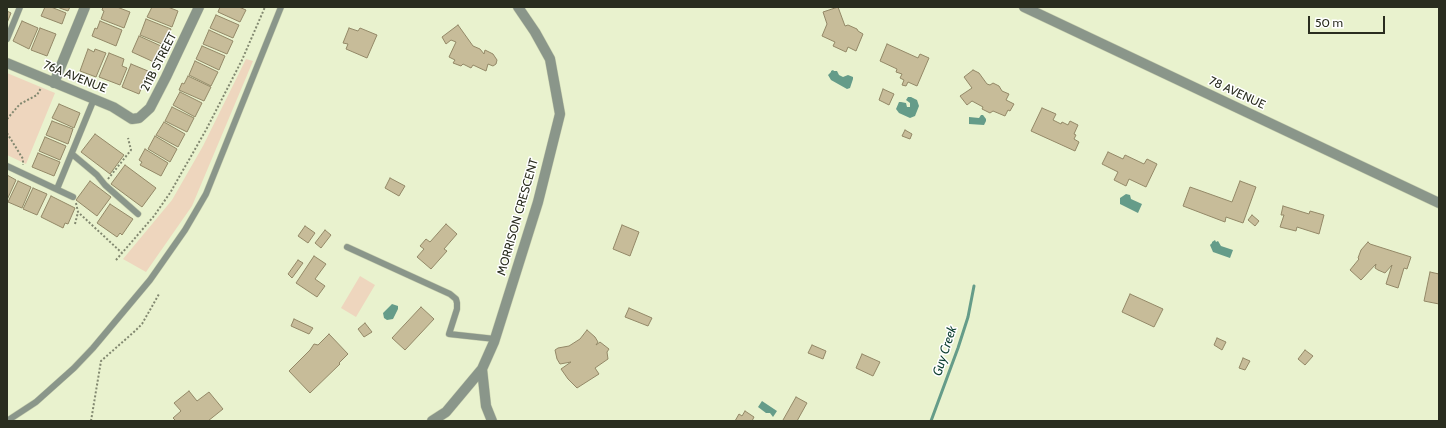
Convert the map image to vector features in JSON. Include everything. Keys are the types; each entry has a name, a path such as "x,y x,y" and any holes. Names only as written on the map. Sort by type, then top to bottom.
{"street":[{"path":"54,83 85,7"},
{"name":"211B STREET","path":"132,119 139,118 150,108 187,36 199,7"},
{"name":"MORRISON CRESCENT","path":"432,421 446,412 482,369 495,339 538,202 560,114 550,59 535,32 518,7"},
{"name":"78 AVENUE","path":"1024,7 1439,203"},
{"name":"76A AVENUE","path":"7,63 113,107 132,119"},
{"path":"482,369 486,406 492,421"}],"lane":[{"path":"7,39 20,7"},
{"path":"7,421 36,402 74,368 150,280 182,236 206,194 281,7"},
{"path":"58,189 94,99"},
{"path":"72,154 97,175 105,185 138,214"},
{"path":"7,166 73,197"},
{"path":"347,247 450,294 456,299 457,309 449,334 495,339"}],"path":[{"path":"116,260 154,216 170,194 206,130 265,7"},
{"path":"7,120 20,104 37,95 42,86"},
{"path":"7,133 23,159 24,164 20,172"},
{"path":"107,180 131,150 128,138"},
{"path":"73,197 78,212 122,253"},
{"path":"75,224 78,212"},
{"path":"91,421 101,361 136,331 146,318 159,294"}],"shaded area":[{"path":"246,59 253,61 192,206 146,272 123,259 172,200 203,146"},
{"path":"833,70 837,71 839,75 843,77 848,75 853,77 850,88 847,89 831,80 828,75"},
{"path":"7,73 55,93 26,164 7,155"},
{"path":"908,97 917,100 919,106 915,116 910,118 899,113 896,109 899,102 906,103 907,107 910,107 910,103 906,100"},
{"path":"983,115 986,119 984,125 969,124 969,117 979,118"},
{"path":"1126,194 1130,195 1131,199 1142,204 1138,213 1120,204 1120,198"},
{"path":"1215,240 1216,242 1218,241 1221,246 1233,250 1230,258 1213,252 1210,245"},
{"path":"360,276 375,285 356,317 341,308"},
{"path":"392,304 398,306 398,309 393,319 387,320 384,318 383,313"},
{"path":"762,401 777,411 773,417 770,413 766,413 758,407"}],"building":[{"path":"45,7 51,7 66,13 62,24 41,16"},
{"path":"57,7 70,7 68,11"},
{"path":"103,7 117,7 130,12 124,28 101,19 104,11 102,10"},
{"path":"152,7 168,7 178,11 172,27 147,17"},
{"path":"220,7 239,7 246,10 240,22 218,12"},
{"path":"838,7 845,26 848,25 857,29 863,34 856,51 848,47 846,52 833,46 835,42 822,36 827,24 823,12"},
{"path":"7,11 11,13 7,23"},
{"path":"216,15 239,25 233,38 210,28"},
{"path":"146,19 171,29 168,37 165,36 162,44 140,35"},
{"path":"22,21 38,28 29,49 13,41"},
{"path":"100,21 122,30 116,46 92,36"},
{"path":"458,25 473,46 480,49 484,54 485,50 493,54 497,60 496,64 493,66 488,64 486,71 473,65 471,68 463,64 461,66 453,63 455,60 449,57 456,42 451,40 446,44 442,37"},
{"path":"40,28 56,34 47,56 31,50"},
{"path":"349,28 358,31 360,28 377,35 367,58 346,49 348,44 343,43"},
{"path":"209,30 233,41 227,54 203,44"},
{"path":"139,36 161,46 158,54 160,55 156,63 132,52"},
{"path":"887,44 918,58 920,54 929,58 917,86 908,82 906,86 902,85 904,80 900,78 902,74 896,72 897,69 880,61"},
{"path":"202,46 225,56 219,70 196,59"},
{"path":"88,49 94,52 95,49 106,53 96,77 80,71"},
{"path":"109,53 124,59 122,66 127,68 120,85 99,77"},
{"path":"195,61 218,72 211,86 189,75"},
{"path":"131,64 148,71 139,94 122,87"},
{"path":"973,70 979,73 987,84 990,85 993,83 999,86 1002,91 1009,94 1006,100 1014,104 1005,116 993,111 990,113 972,101 967,105 960,96 972,88 964,77"},
{"path":"188,76 211,87 204,101 179,90 182,83 184,84"},
{"path":"883,89 894,94 889,105 879,100"},
{"path":"180,92 202,103 195,117 173,105"},
{"path":"59,104 80,113 74,128 52,118"},
{"path":"172,107 194,118 187,132 165,121"},
{"path":"1042,108 1056,114 1053,120 1061,124 1062,122 1068,125 1070,121 1078,125 1074,134 1076,135 1074,139 1079,142 1075,151 1031,131"},
{"path":"52,121 73,129 68,144 46,135"},
{"path":"164,122 185,134 178,147 156,135"},
{"path":"905,130 912,134 910,139 902,136"},
{"path":"95,134 124,155 110,174 81,152"},
{"path":"155,136 177,149 170,162 148,149"},
{"path":"45,137 66,146 60,160 39,151"},
{"path":"145,149 168,163 161,176 140,165 142,162 139,160"},
{"path":"1108,152 1123,159 1125,155 1144,164 1147,159 1157,164 1146,187 1129,179 1126,186 1114,180 1118,172 1102,164"},
{"path":"38,153 60,162 54,176 32,167"},
{"path":"125,165 156,188 142,207 111,184"},
{"path":"7,175 16,180 7,200"},
{"path":"390,178 405,186 399,196 385,188"},
{"path":"18,181 31,187 22,208 8,202"},
{"path":"90,181 111,197 97,216 76,200"},
{"path":"1240,181 1256,187 1243,223 1226,217 1225,222 1183,206 1190,187 1232,202"},
{"path":"33,188 47,194 37,215 23,209"},
{"path":"51,196 75,208 68,224 65,223 63,228 41,217"},
{"path":"110,204 133,219 122,235 120,233 117,237 97,223"},
{"path":"1283,206 1309,214 1310,211 1324,215 1319,234 1297,227 1296,231 1280,227 1284,215 1281,215"},
{"path":"1252,215 1259,221 1255,226 1248,220"},
{"path":"446,224 457,234 444,249 447,251 431,269 417,257 424,249 420,246 426,239 430,242"},
{"path":"622,225 639,232 630,256 613,249"},
{"path":"305,226 315,233 308,243 298,236"},
{"path":"325,230 331,235 321,248 315,243"},
{"path":"1368,242 1370,244 1411,257 1407,269 1404,268 1398,288 1386,284 1392,265 1385,273 1375,268 1376,264 1361,280 1350,270 1359,259 1361,250"},
{"path":"314,256 326,264 315,279 325,286 317,297 296,283"},
{"path":"298,260 303,263 292,278 288,274"},
{"path":"1430,272 1439,274 1439,304 1424,301"},
{"path":"1130,294 1163,309 1154,327 1122,312"},
{"path":"421,307 434,319 405,350 392,338"},
{"path":"629,308 652,318 648,326 625,317"},
{"path":"294,319 313,328 309,334 291,326"},
{"path":"365,323 372,332 364,337 358,329"},
{"path":"587,330 598,342 596,345 600,342 609,349 607,352 608,359 595,368 599,374 577,388 561,369 571,362 560,364 555,350 569,346 580,339"},
{"path":"329,334 348,354 339,363 340,364 310,393 289,371 314,344 318,345"},
{"path":"1217,338 1226,342 1222,350 1214,345"},
{"path":"812,345 826,351 823,359 808,353"},
{"path":"1305,350 1313,356 1305,365 1298,359"},
{"path":"862,354 880,362 873,376 856,368"},
{"path":"1243,358 1250,361 1245,370 1239,368"},
{"path":"189,391 197,401 209,392 223,409 208,421 176,421 173,418 181,411 174,403"},
{"path":"796,397 807,403 797,421 784,421 783,420"},
{"path":"745,411 754,417 752,421 735,421 739,414 742,416"}],"waterway":[{"name":"Guy Creek","path":"931,421 968,317 974,286"}]}
